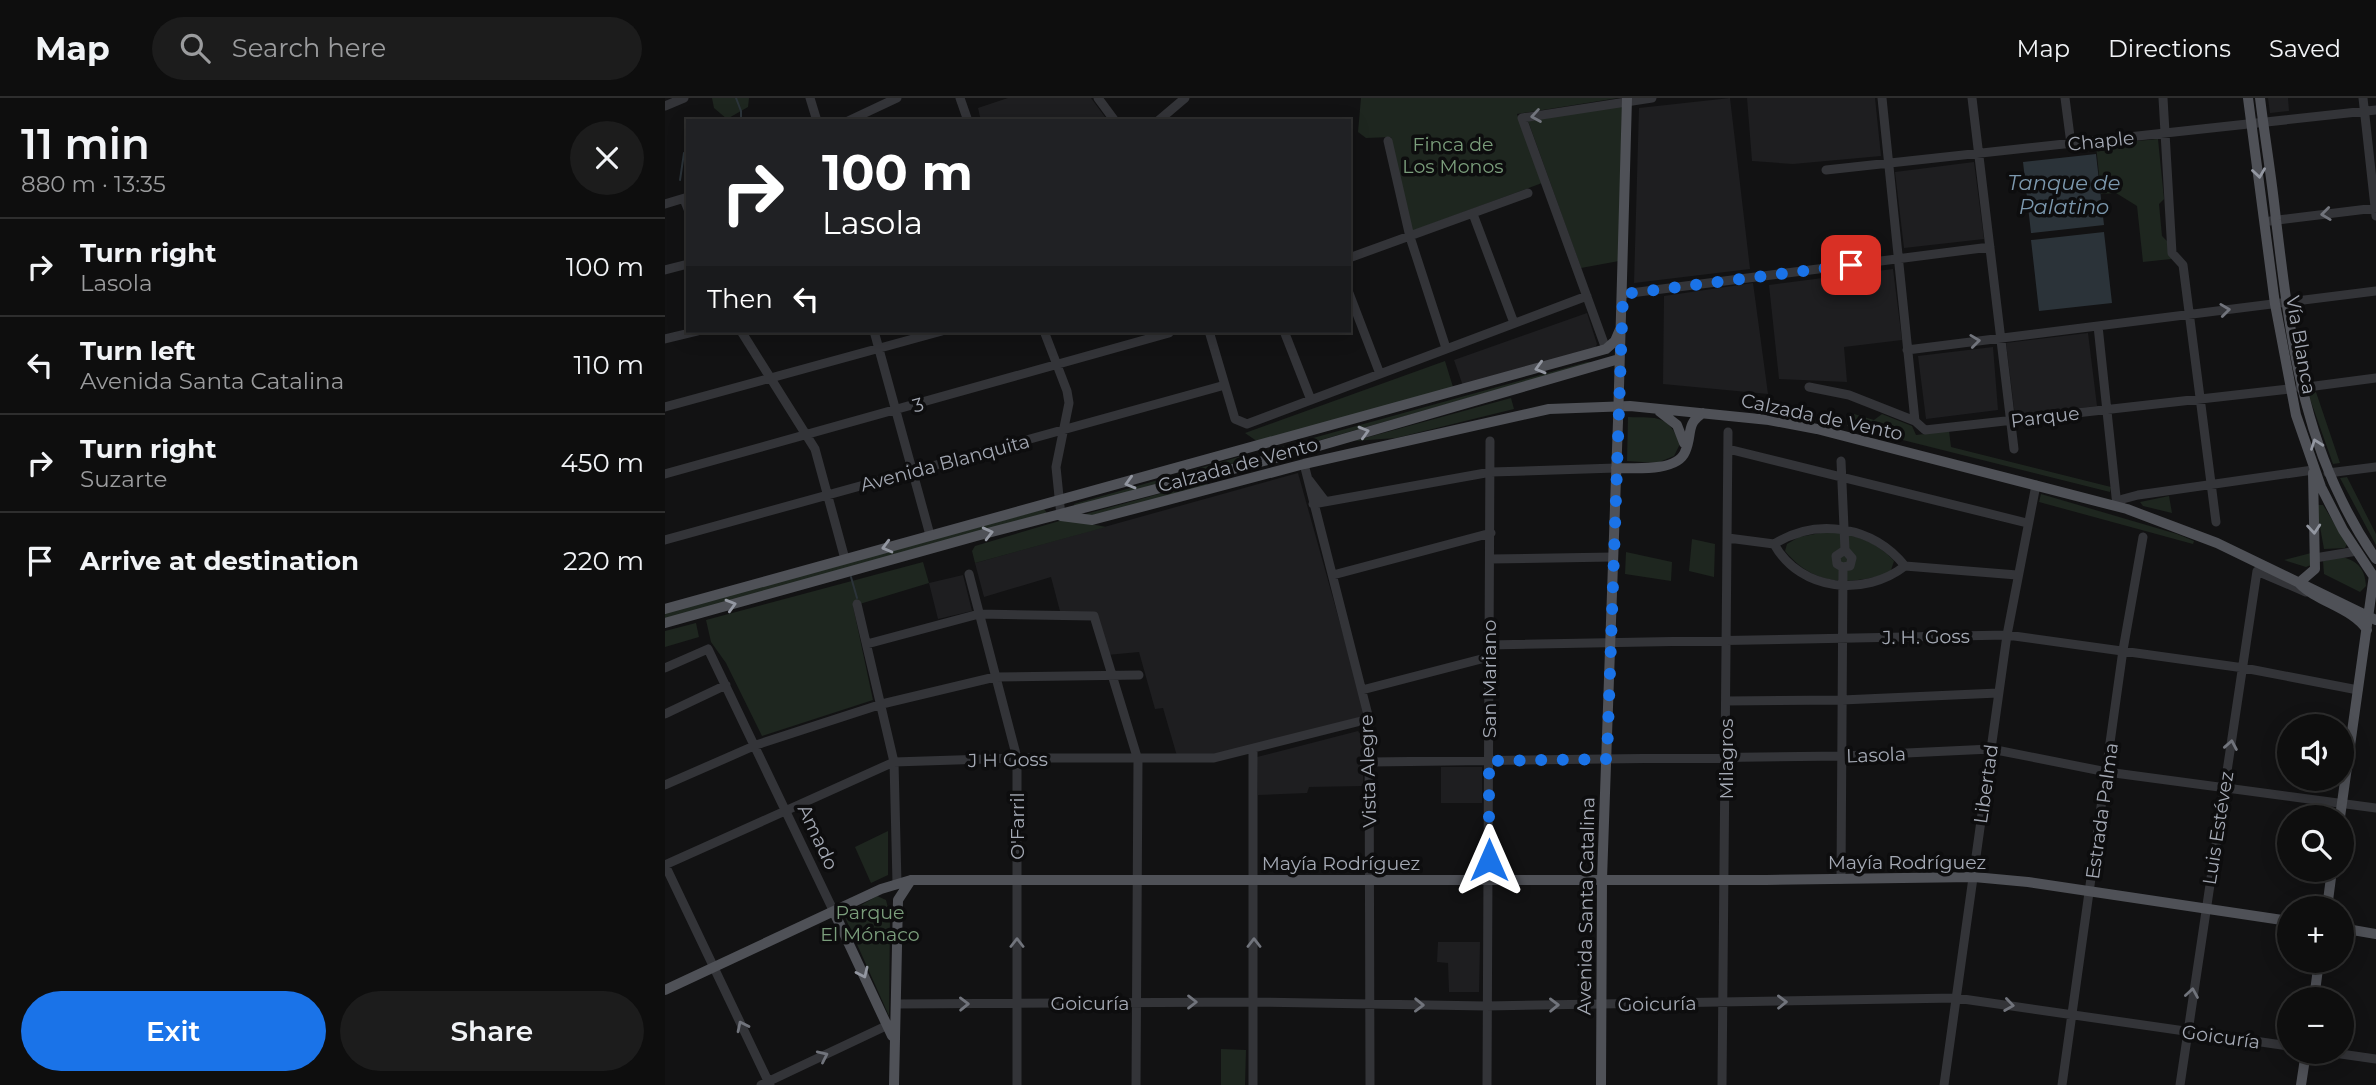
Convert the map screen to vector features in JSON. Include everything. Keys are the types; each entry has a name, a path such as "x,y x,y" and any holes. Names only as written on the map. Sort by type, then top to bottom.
{"main road":[{"name":"Vía Blanca","path":"2248,98 2257,124 2281,303 2295,388 2313,470 2360,547 2375,556"},
{"name":"Vía Blanca","path":"2257,124 2260,98"},
{"name":"Avenida Santa Catalina","path":"1601,1085 1602,878 1623,294 1627,100"},
{"path":"1619,359 1616,354 1606,349 1615,341 1621,327"},
{"name":"Calzada de Vento","path":"665,609 1606,349"},
{"name":"Calzada de Vento","path":"665,624 976,536 1061,516 1298,452 1619,359"},
{"name":"Vía Blanca","path":"2295,388 2360,547"},
{"name":"Calzada de Vento","path":"1061,516 1091,520 1304,464 1549,409 1588,406 1652,408 1769,420 1817,429 2117,506 2205,538 2298,580"},
{"path":"1652,408 1672,419 1681,431 1683,449 1672,462"},
{"path":"1616,468 1672,462 1685,452 1689,425 1703,412"},
{"path":"1251,449 1298,452 1393,444"},
{"path":"2313,470 2315,569 2298,580 2359,621 2367,630"},
{"path":"2342,803 2364,647 2373,613 2374,563 2360,547"},
{"path":"2312,590 2373,613"},
{"path":"2364,647 2376,639"},
{"name":"Mayía Rodríguez","path":"665,990 881,889 911,880 1371,881 1974,877 2091,891 2277,919"},
{"path":"894,1085 897,919 902,891 911,880"},
{"path":"881,889 889,895 897,919"},
{"name":"Amado","path":"834,912 894,1041"},
{"path":"2354,930 2376,934"},
{"path":"2301,1085 2304,1064"}],"street":[{"path":"665,106 684,98"},
{"path":"810,98 816,119"},
{"path":"960,98 967,119"},
{"path":"1098,98 1114,119"},
{"path":"1160,119 1185,98"},
{"path":"1606,349 1522,118 1652,98"},
{"path":"1882,98 1915,421"},
{"path":"1972,98 2014,449"},
{"path":"2065,98 2071,144"},
{"path":"2163,98 2172,253 2183,265 2216,522"},
{"path":"2271,221 2376,211 2363,98"},
{"path":"852,119 890,100"},
{"name":"Chaple","path":"1826,170 2376,110"},
{"path":"1388,141 1410,237 1446,348"},
{"path":"1351,257 1528,193"},
{"path":"665,204 686,198"},
{"path":"1473,214 1514,323"},
{"path":"1623,294 1990,247"},
{"path":"665,271 686,265"},
{"path":"1907,350 2376,291"},
{"path":"1210,333 1235,419 1247,424 1587,296"},
{"path":"1351,298 1380,374"},
{"path":"2098,326 2117,506 2133,496 2313,470"},
{"path":"665,340 691,333"},
{"path":"741,333 808,436 823,467 845,559"},
{"path":"875,333 930,535"},
{"path":"665,407 935,333"},
{"path":"1045,333 1069,403 1056,467 1061,516"},
{"name":"3","path":"665,474 1169,333"},
{"path":"1285,333 1311,400"},
{"name":"Parque","path":"1809,387 1837,391 1915,421 1926,430 2376,377"},
{"name":"Avenida Blanquita","path":"665,540 1225,385"},
{"name":"Milagros","path":"1722,1085 1728,432"},
{"name":"San Mariano","path":"1487,1085 1490,441"},
{"path":"1728,449 2027,523"},
{"path":"1841,879 1844,586 1843,568 1835,559 1837,554 1845,550 1842,461"},
{"name":"Vista Alegre","path":"1304,464 1369,719 1370,1085"},
{"path":"2328,474 2376,467"},
{"path":"1313,504 1491,472 1616,468"},
{"path":"1306,477 1325,501"},
{"name":"Libertad","path":"1944,1085 1998,693 2017,575 2036,485"},
{"path":"1728,538 1774,544 1799,531 1819,528 1844,530 1884,544 1905,566"},
{"path":"1333,575 1491,533"},
{"name":"Estrada Palma","path":"2062,1085 2123,650 2143,537"},
{"path":"1774,544 1786,559 1807,575 1828,584 1844,586 1880,582 1905,566 2017,575"},
{"path":"2315,558 2360,547"},
{"path":"1490,559 1613,557"},
{"name":"Luis Estévez","path":"2180,1085 2257,572 2312,590"},
{"name":"O'Farril","path":"969,574 1017,758 1017,1085"},
{"path":"857,604 894,762 897,883"},
{"path":"867,644 979,614 1094,616 1138,760 1135,881 1136,1085"},
{"name":"J. H. Goss","path":"1489,645 2007,635 2243,667 2358,690"},
{"name":"Amado","path":"665,667 708,649 834,912"},
{"path":"1362,690 1489,657"},
{"path":"665,785 756,745 882,704 995,677 1139,675"},
{"path":"665,713 726,685"},
{"path":"1726,701 1842,700 1998,693"},
{"name":"J H Goss","path":"665,865 894,762 1017,758 1214,758 1369,719"},
{"path":"1253,750 1253,1085"},
{"name":"Lasola","path":"1371,762 1843,756 1991,750 2107,772 2376,808"},
{"path":"665,865 767,1084 888,1025"},
{"name":"Goicuría","path":"896,1004 1254,1002 1486,1006 1956,998 2277,1044"},
{"path":"2354,1056 2376,1059"}],"shaded area":[{"path":"1008,98 1091,98 1107,119 981,119 978,108"},
{"path":"1730,98 1750,269 1634,283 1639,108"},
{"path":"1747,98 1875,98 1881,156 1793,164 1752,161"},
{"path":"2268,98 2288,98 2289,111 2270,113"},
{"path":"1974,162 1984,239 1904,248 1895,172"},
{"path":"1893,269 1902,340 1844,347 1847,382 1779,379 1769,285"},
{"path":"1753,283 1768,394 1663,384 1664,296"},
{"path":"1587,313 1597,344 1595,348 1463,386 1454,360"},
{"path":"2088,333 2097,406 2015,416 2006,343"},
{"path":"1993,347 1998,410 1926,419 1918,356"},
{"path":"1298,473 1364,709 1361,717 1214,756 1177,756 1163,708 1155,709 1139,652 1107,655 1094,616 1061,615 1051,577 984,597 975,563"},
{"path":"963,575 972,611 938,619 929,583"},
{"path":"1358,731 1364,739 1363,786 1309,787 1307,793 1258,795 1257,757"},
{"path":"1441,767 1482,767 1482,803 1441,803"},
{"path":"1438,942 1480,942 1479,992 1449,992 1448,963 1437,962"}],"green space":[{"path":"712,98 749,98 748,107 727,119 714,108"},
{"name":"Finca de Los Monos","path":"1361,98 1618,98 1517,114 1542,183 1412,231 1391,137 1366,138 1358,132"},
{"path":"1622,106 1619,261 1581,268 1528,121"},
{"path":"2158,139 2164,199 2159,204 2162,236 2169,243 2171,259 2143,262 2137,206 2116,193 2101,194 2096,145"},
{"path":"1445,361 1453,387 1258,442 1245,433"},
{"path":"1594,362 1296,447 1277,448"},
{"path":"2316,392 2340,463 2333,464 2309,396"},
{"path":"1511,398 1514,409 1396,438 1354,441"},
{"path":"1854,414 1874,420 1882,414 1912,426 1916,435 1949,431 1951,447 2111,487 2110,492 1847,426"},
{"path":"1628,417 1654,418 1671,427 1680,444 1674,456 1657,463 1627,461"},
{"path":"1242,456 1255,457 1075,508 1074,504"},
{"path":"2347,477 2376,534 2376,545 2340,478"},
{"path":"1210,480 1206,486 1090,516 1082,515"},
{"path":"2041,494 2194,541 2193,544 2039,502"},
{"path":"2169,496 2172,513 2143,506 2140,502"},
{"path":"2318,505 2323,505 2347,544 2345,548 2324,549"},
{"path":"1044,509 1047,513 665,620 665,613"},
{"path":"1066,519 1106,527 975,563 972,551 975,546"},
{"path":"1826,532 1854,536 1880,548 1894,561 1890,573 1861,580 1833,580 1808,571 1785,551 1787,544 1799,537"},
{"path":"1692,539 1715,544 1714,577 1689,571"},
{"path":"1626,552 1672,562 1671,581 1625,574"},
{"path":"2311,553 2311,565 2306,567 2284,560"},
{"path":"2342,557 2356,563 2362,570 2366,586 2360,592 2324,574 2323,561"},
{"path":"923,562 929,583 853,606 873,700 762,736 726,663 711,642 706,620"},
{"path":"696,623 699,637 665,647 665,631"},
{"path":"888,831 888,875 871,883 855,847"},
{"name":"Parque El Mónaco","path":"877,896 886,900 890,916 889,1016 844,915"},
{"path":"1221,1049 1246,1050 1245,1085 1221,1085"}],"water":[{"name":"Tanque de Palatino","path":"2096,154 2104,225 2031,233 2023,162"},
{"name":"Tanque de Palatino","path":"2104,232 2112,303 2039,311 2031,240"}],"waterway":[{"path":"736,98 741,119"},
{"path":"680,180 686,152"},
{"path":"851,577 857,598"}],"route":[{"path":"1489,860 1489,761 1607,759 1623,294 1851,265"}]}
